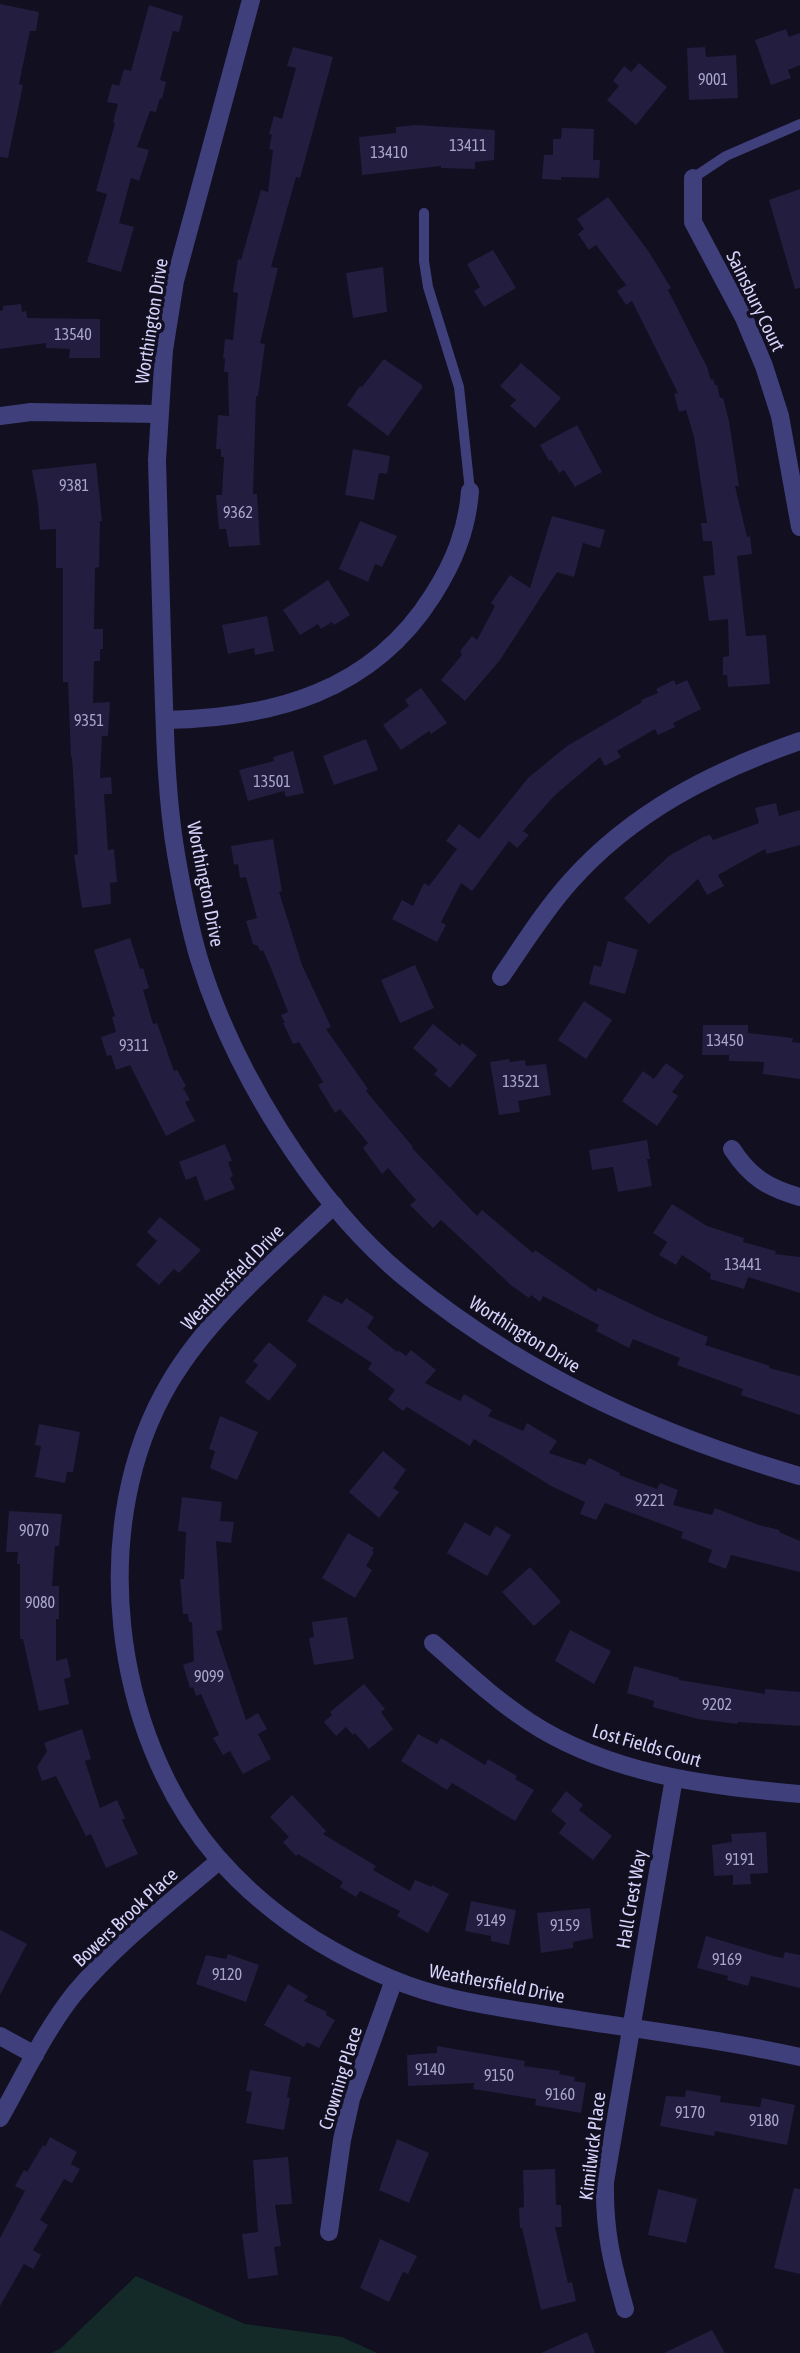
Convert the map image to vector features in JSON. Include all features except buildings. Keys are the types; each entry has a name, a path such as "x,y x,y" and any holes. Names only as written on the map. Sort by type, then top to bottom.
{"street":[{"name":"Worthington Drive","path":"251,0 176,281 164,350 158,414 157,460 167,783 188,917 207,980 236,1052 300,1160 359,1234 411,1282 495,1343 556,1379 629,1416 690,1441 800,1475"},
{"name":"Sainsbury Court","path":"693,178 694,222 744,318 776,404 800,527"},
{"path":"0,416 31,412 158,414"},
{"path":"165,720 209,719 278,708 347,680 377,659 409,629 446,575 461,542 468,518 470,491"},
{"path":"501,977 570,883 601,850 637,820 683,790 716,774 800,741"},
{"path":"732,1149 744,1167 758,1179 778,1191 800,1197"},
{"name":"Weathersfield Drive","path":"334,1205 222,1313 193,1347 169,1384 149,1424 134,1466 126,1502 120,1552 120,1601 125,1650 132,1689 160,1765 179,1801 220,1860 260,1899 306,1934 355,1963 394,1980 463,2001 800,2057"},
{"name":"Lost Fields Court","path":"433,1643 492,1696 570,1745 622,1764 674,1778 800,1794"},
{"name":"Hall Crest Way","path":"630,2028 674,1778"},
{"name":"Bowers Brook Place","path":"0,2118 35,2054 72,1997 122,1943 220,1860"},
{"name":"Crowning Place","path":"329,2232 342,2140 351,2099 394,1980"},
{"name":"Kimilwick Place","path":"625,2309 609,2253 605,2182 630,2028"},
{"path":"0,2036 35,2054"}],"lane":[{"path":"693,178 726,156 800,124"},
{"path":"424,213 424,261 428,287 459,387 470,491"}],"green space":[{"path":"136,2276 245,2324 342,2337 377,2353 51,2353 60,2349"}]}
